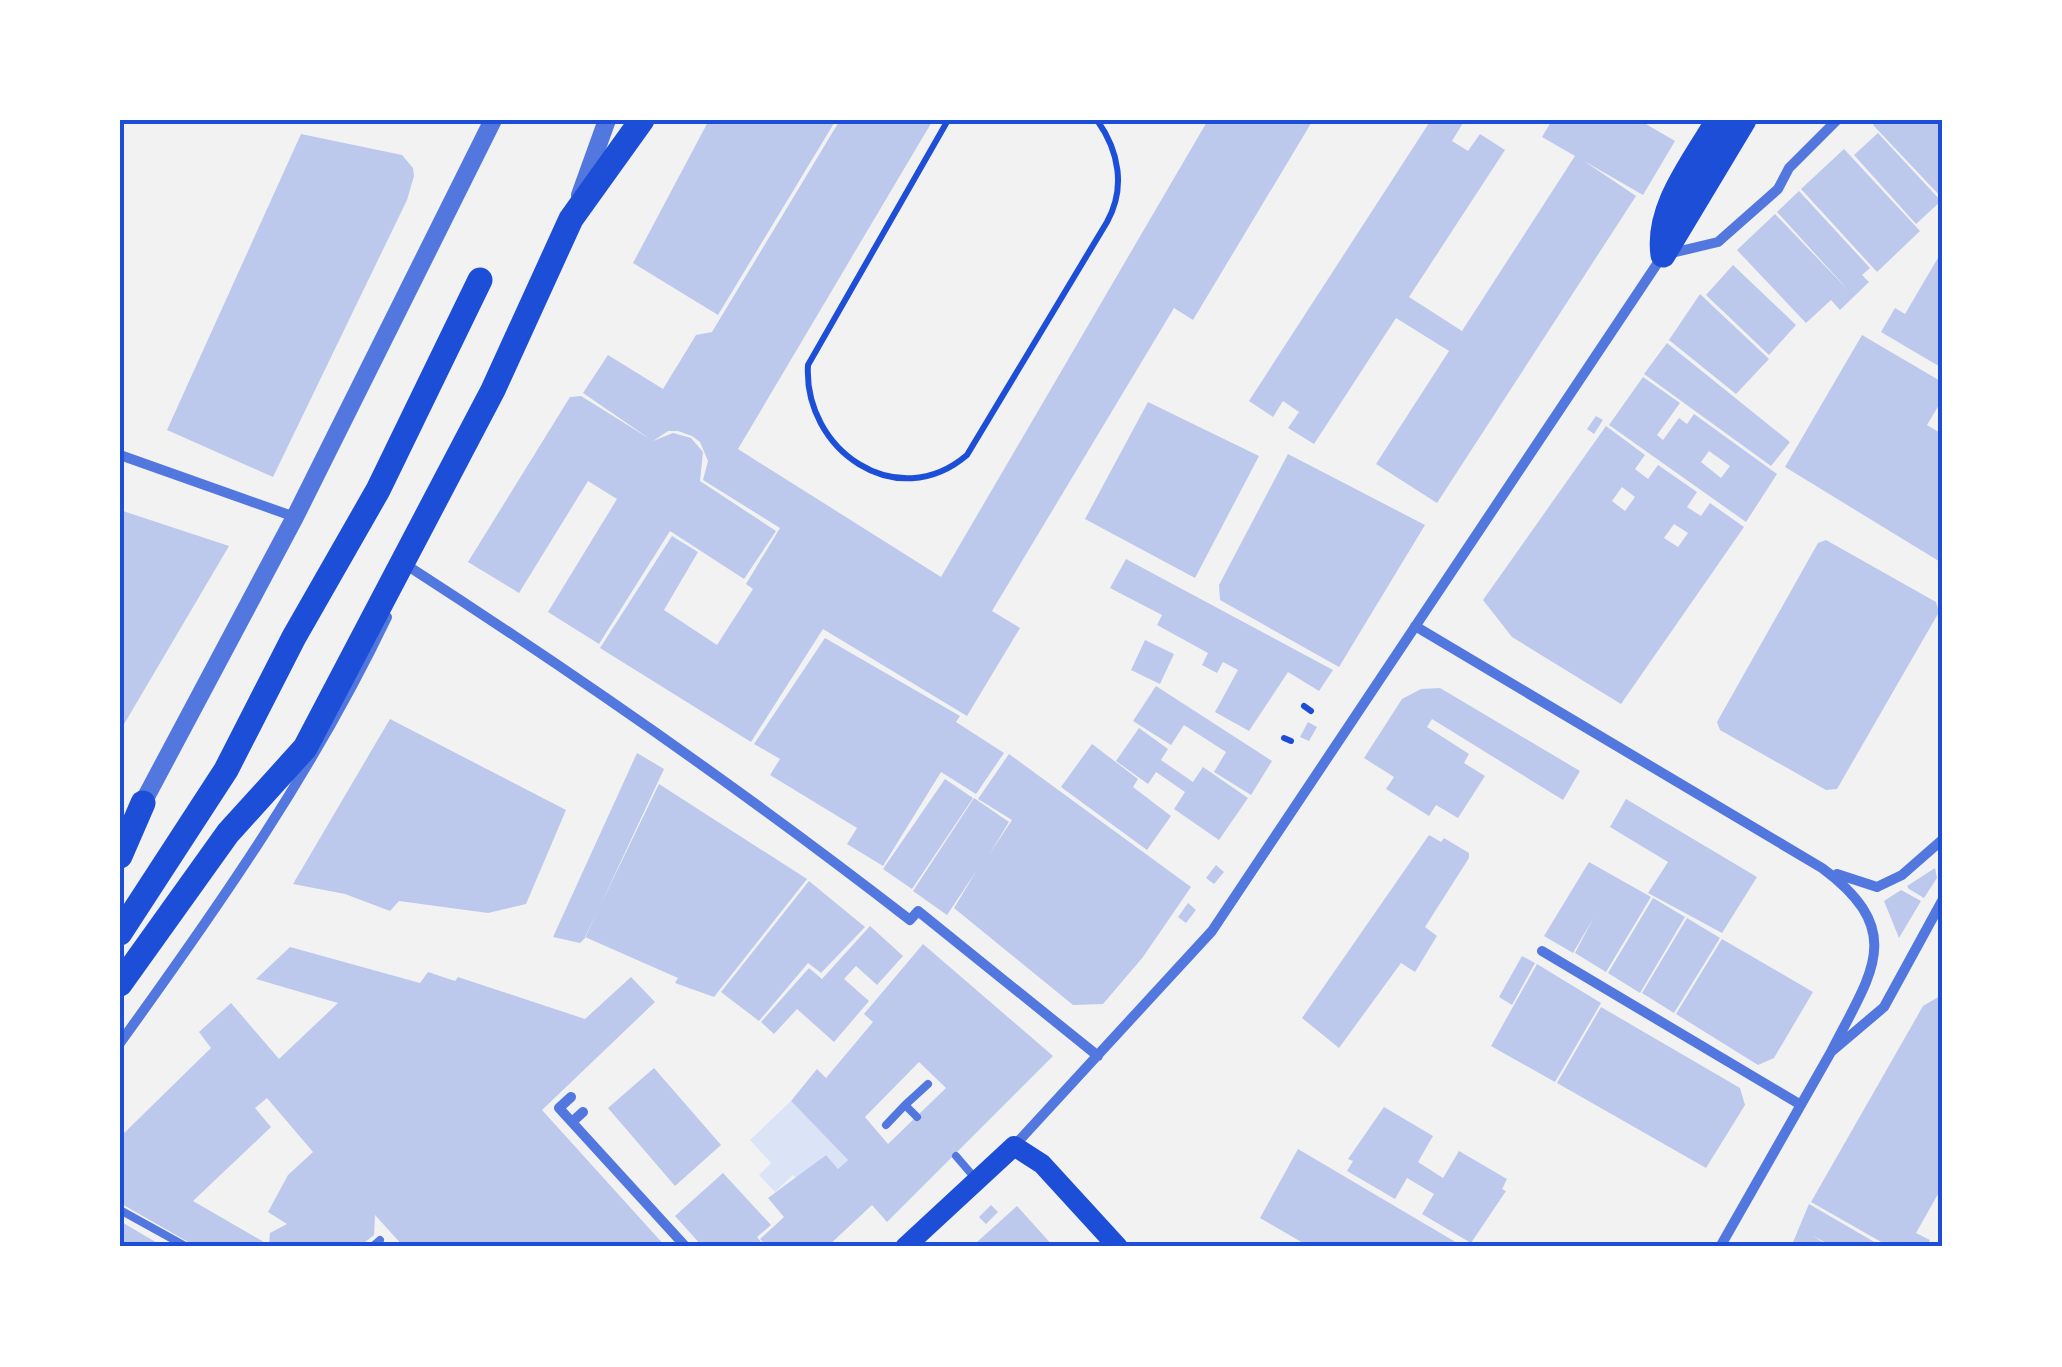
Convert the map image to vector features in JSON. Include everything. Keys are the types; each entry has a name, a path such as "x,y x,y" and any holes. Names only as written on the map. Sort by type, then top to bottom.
{"main road":[{"path":"120,984 228,832 305,748 494,390 571,218 642,120"},
{"path":"1663,255 1660,230 1664,220 1718,120"},
{"path":"1663,255 1744,120"},
{"path":"120,933 226,770 294,637 378,490 480,280"},
{"path":"120,856 143,802"},
{"path":"905,1247 1014,1146 1042,1164 1118,1247"}],"street":[{"path":"120,840 295,517 493,120"},
{"path":"571,218 607,120"},
{"path":"1014,1146 1212,932 1663,255 1718,242 1778,188 1788,168 1837,120"},
{"path":"120,1044 294,792 342,711 494,390"},
{"path":"120,455 295,517"},
{"path":"411,568 612,699 760,804 910,920 918,912 1098,1056"},
{"path":"1416,626 1822,868 1854,892 1866,910 1877,956 1831,1052 1720,1247"},
{"path":"1822,868 1878,886 1902,875 1942,840"},
{"path":"1831,1052 1884,1006 1942,901"},
{"path":"1930,927 1942,933"},
{"path":"1542,952 1801,1105"},
{"path":"571,1097 559,1108 686,1247"},
{"path":"572,1122 583,1112"}],"lane":[{"path":"886,1124 928,1084"},
{"path":"906,1105 916,1116"},
{"path":"956,1156 977,1180"},
{"path":"120,1210 187,1247"},
{"path":"372,1247 380,1240"}],"path":[{"path":"948,120 808,365 810,401 828,439 862,466 890,475 933,473 967,455 1107,222 1118,192 1117,166 1097,120"}],"shaded area":[{"path":"791,1101 848,1160 838,1169 825,1155 798,1180 793,1175 775,1192 759,1175 771,1163 750,1140"}],"building":[{"path":"709,120 836,120 718,315 633,263"},
{"path":"840,120 933,120 738,449 941,577 1208,120 1313,120 1193,320 1174,308 992,611 1020,628 967,716 823,629 751,742 600,648 672,536 698,552 664,610 717,645 753,589 746,584 780,528 703,480 708,461 700,442 692,436 668,431 653,441 673,433 691,438 703,452 700,481 776,531 744,579 670,531 599,644 548,612 617,499 588,481 519,593 468,562 570,397 581,396 650,439 583,393 608,355 663,389 696,335 712,332"},
{"path":"1431,120 1463,123 1452,141 1468,151 1480,134 1505,150 1409,297 1462,331 1575,156 1542,137 1552,120 1639,120 1675,141 1643,195 1584,161 1636,196 1437,503 1376,464 1449,351 1396,318 1314,444 1288,428 1299,412 1283,401 1273,417 1249,401"},
{"path":"1879,120 1942,120 1942,198 1873,125"},
{"path":"1878,133 1941,201 1916,224 1854,155"},
{"path":"301,134 402,155 413,168 414,176 407,200 273,477 167,430"},
{"path":"1844,149 1920,231 1877,272 1801,189"},
{"path":"1799,191 1870,268 1862,275 1869,282 1840,310 1831,300 1806,323 1737,250 1775,214 1850,292 1777,212"},
{"path":"1942,251 1942,368 1881,332 1895,308 1905,314"},
{"path":"1733,265 1796,325 1769,355 1706,295"},
{"path":"1700,294 1769,359 1736,394 1669,340"},
{"path":"1862,335 1942,382 1942,400 1927,425 1942,434 1942,563 1785,467"},
{"path":"1667,343 1790,442 1771,466 1644,374"},
{"path":"1643,377 1680,403 1657,435 1663,440 1679,418 1687,424 1694,414 1777,474 1746,522 1609,425","holes":["1709,451 1730,466 1721,478 1701,462"]},
{"path":"1148,402 1259,456 1195,578 1085,519"},
{"path":"1596,416 1603,420 1594,434 1587,429"},
{"path":"1606,426 1645,455 1635,469 1648,479 1658,465 1697,492 1687,507 1701,516 1710,503 1744,527 1621,704 1512,637 1483,600","holes":["1622,487 1635,497 1625,511 1612,501","1674,524 1688,533 1678,547 1664,538"]},
{"path":"1288,454 1425,525 1339,667 1220,600 1219,585"},
{"path":"120,510 229,546 120,731"},
{"path":"1826,540 1936,602 1939,612 1837,789 1826,790 1720,730 1717,722 1818,543"},
{"path":"1126,559 1333,670 1319,691 1288,672 1249,731 1215,712 1238,670 1223,662 1217,673 1202,665 1208,653 1157,625 1162,615 1110,588"},
{"path":"825,638 960,716 956,722 1004,753 976,794 941,772 883,866 847,844 857,828 770,775 780,759 754,744"},
{"path":"1145,640 1174,654 1160,684 1131,670"},
{"path":"1156,686 1272,761 1251,795 1214,772 1226,752 1184,725 1171,745 1133,721"},
{"path":"1440,688 1580,771 1563,800 1432,719 1427,727 1469,754 1464,763 1485,776 1458,818 1436,805 1429,816 1386,789 1394,777 1364,758 1402,699 1421,689"},
{"path":"390,719 566,810 526,904 488,913 399,901 390,911 345,894 293,884"},
{"path":"1308,722 1317,727 1309,741 1300,737"},
{"path":"1139,728 1168,749 1161,760 1193,782 1203,767 1248,798 1219,840 1174,809 1185,792 1156,772 1148,784 1116,761"},
{"path":"1092,744 1138,779 1133,787 1171,816 1147,850 1061,787"},
{"path":"637,753 664,769 585,938 580,943 553,937"},
{"path":"1009,754 1191,887 1143,957 1103,1004 1073,1005 954,908 977,870 947,915 913,891 974,798 1009,822 990,853 1012,820 978,799"},
{"path":"945,779 973,798 912,889 883,869"},
{"path":"659,784 807,879 714,997 675,983 678,978 585,937"},
{"path":"1626,799 1757,877 1722,933 1648,893 1668,862 1610,827"},
{"path":"1429,835 1441,842 1444,838 1469,853 1425,927 1437,936 1415,972 1401,963 1339,1048 1302,1018"},
{"path":"1589,862 1651,897 1606,972 1575,953 1594,917 1573,953 1544,936"},
{"path":"1216,865 1224,872 1214,884 1206,878"},
{"path":"1935,868 1937,878 1924,898 1909,889 1907,886"},
{"path":"809,881 865,927 821,973 808,963 759,1021 721,992"},
{"path":"1901,890 1921,901 1899,938 1884,901"},
{"path":"1653,898 1685,917 1640,993 1608,973"},
{"path":"1188,903 1196,910 1186,923 1178,917"},
{"path":"1687,918 1720,938 1674,1013 1642,993"},
{"path":"870,926 903,956 877,985 856,966 844,979 869,1001 834,1042 797,1009 774,1034 761,1022 809,968 822,979"},
{"path":"1722,939 1813,992 1774,1058 1758,1065 1676,1014"},
{"path":"923,944 1053,1056 887,1222 872,1205 827,1247 768,1247 760,1239 784,1217 768,1198 826,1155 838,1169 848,1160 791,1101 817,1069 826,1078 873,1022 864,1014","holes":["919,1062 946,1088 888,1144 865,1117"]},
{"path":"290,947 420,983 428,972 455,981 458,977 585,1019 631,977 655,1002 542,1110 666,1247 404,1247 375,1215 374,1235 359,1247 215,1247 207,1242 197,1247 120,1203 120,1137 211,1048 199,1032 231,1003 279,1059 338,1003 256,979","holes":["267,1098 313,1152 288,1175 268,1212 287,1224 270,1233 269,1245 193,1201 271,1127 255,1108"]},
{"path":"1522,956 1535,963 1512,1005 1499,997"},
{"path":"1537,964 1601,1003 1555,1082 1491,1046"},
{"path":"1940,996 1942,1187 1916,1233 1930,1240 1926,1247 1890,1247 1811,1202 1923,1006"},
{"path":"1601,1007 1740,1088 1745,1105 1706,1168 1557,1083"},
{"path":"654,1068 721,1145 675,1186 608,1108"},
{"path":"1384,1107 1433,1136 1418,1162 1443,1178 1459,1151 1507,1179 1502,1189 1506,1191 1471,1243 1422,1214 1434,1194 1407,1178 1395,1199 1347,1171 1353,1161 1348,1159"},
{"path":"1298,1149 1464,1247 1310,1247 1260,1218"},
{"path":"723,1173 771,1225 757,1237 765,1247 703,1247 675,1216"},
{"path":"1809,1204 1883,1247 1833,1247 1812,1235 1830,1247 1791,1247"},
{"path":"991,1205 998,1212 986,1224 979,1217"},
{"path":"1017,1206 1054,1247 972,1247 977,1242"},
{"path":"120,1221 164,1247 120,1247"}]}
